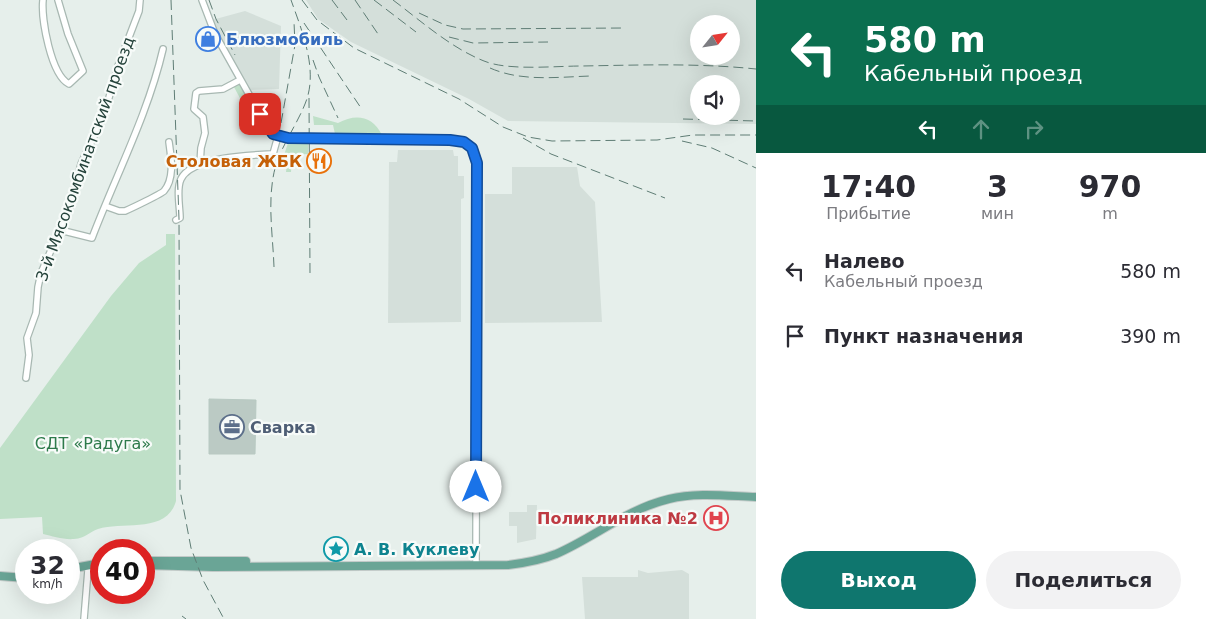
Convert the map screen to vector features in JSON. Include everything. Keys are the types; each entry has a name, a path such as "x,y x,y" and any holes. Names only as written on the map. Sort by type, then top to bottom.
{"main road":[{"path":"547,555 628,510 662,497 688,492 756,493"},
{"path":"155,565 508,565 547,555 575,544 622,517 669,499 696,496 756,497"},
{"path":"155,561 302,564"},
{"path":"80,568 88,568"},
{"path":"80,570 88,568"},
{"path":"0,572 15,573"},
{"path":"0,576 15,577"}],"street":[{"path":"43,0 46,38 62,79 69,84 83,71 68,34 58,0"},
{"name":"3-й Мясокомбинатский проезд","path":"26,378 29,356 27,338 36,313 41,273 70,207 81,164 104,115 118,66 139,11 139,0"},
{"path":"202,0 215,34 240,80 265,124 278,136 288,138 458,141 467,143 474,151 477,163 476,565"},
{"path":"60,230 92,238 145,108 157,74 163,49"},
{"path":"200,164 201,148 205,133 203,117 194,109 196,93 223,89 240,80"},
{"path":"176,220 180,218 179,187 181,177 200,164 230,156 273,154 278,136"},
{"path":"105,206 119,212 125,211 163,192 170,178 172,160 169,142"},
{"path":"84,619 88,568"}],"shaded area":[{"path":"306,0 756,0 756,124 740,124 740,75 690,75 690,123 508,121 469,99 351,42 318,19"},
{"path":"245,11 281,26 279,89 249,90 215,28 212,20"},
{"path":"398,150 453,150 454,156 458,156 458,176 464,176 464,198 461,199 461,322 388,323 389,162 397,162"},
{"path":"512,167 577,167 580,186 595,202 602,322 485,323 485,194 512,194"},
{"path":"527,505 537,505 536,539 517,543 517,526 509,526 509,512 527,512"},
{"path":"638,570 648,573 682,570 689,574 689,619 585,619 582,577 638,577"}],"green space":[{"path":"239,83 267,132 259,133 257,130 234,87"},
{"path":"313,116 338,123 351,118 363,118 373,123 382,135 335,134 333,125 314,125"},
{"path":"288,143 308,143 308,154 292,155 291,172 286,172 287,163 282,161"},
{"name":"СДТ «Радуга»","path":"166,234 175,234 176,501 171,511 164,518 154,522 98,529 74,539 43,534 42,517 0,519 0,448 111,296 139,263 166,245"}],"building":[{"name":"Сварка","path":"209,399 256,400 255,454 209,454"}],"railway":[{"path":"171,0 179,219 180,490 191,548 203,580 224,619"},
{"path":"209,0 216,19 235,55"},
{"path":"274,267 271,211 273,178 282,149 305,104 310,78 310,65 304,38 291,0"},
{"path":"302,0 317,20 354,48 459,99 503,127 528,137 552,141 657,140 693,135 756,135"},
{"path":"332,0 347,20"},
{"path":"355,0 378,34"},
{"path":"374,0 416,32"},
{"path":"393,0 448,42 472,56 494,64 532,67 691,65 756,69"},
{"path":"419,13 445,25 463,29 624,28"},
{"path":"281,123 295,45 294,22"},
{"path":"304,23 361,108"},
{"path":"449,37 473,43 548,42"},
{"path":"313,60 338,118"},
{"path":"490,68 527,77 591,76"},
{"path":"309,98 310,273"},
{"path":"683,119 756,121"},
{"path":"523,138 551,154 665,198"},
{"path":"682,141 712,148 756,168"},
{"path":"182,616 186,619"}],"place":[{"name":"Блюзмобиль","path":"208,39"},
{"name":"Столовая ЖБК","path":"319,161"},
{"name":"Сварка","path":"232,427"},
{"name":"Поликлиника №2","path":"716,518"},
{"name":"А. В. Куклеву","path":"336,549"}],"route":[{"path":"260,114 273,134 288,138 450,140 467,143 474,151 477,163 476,487"}]}
